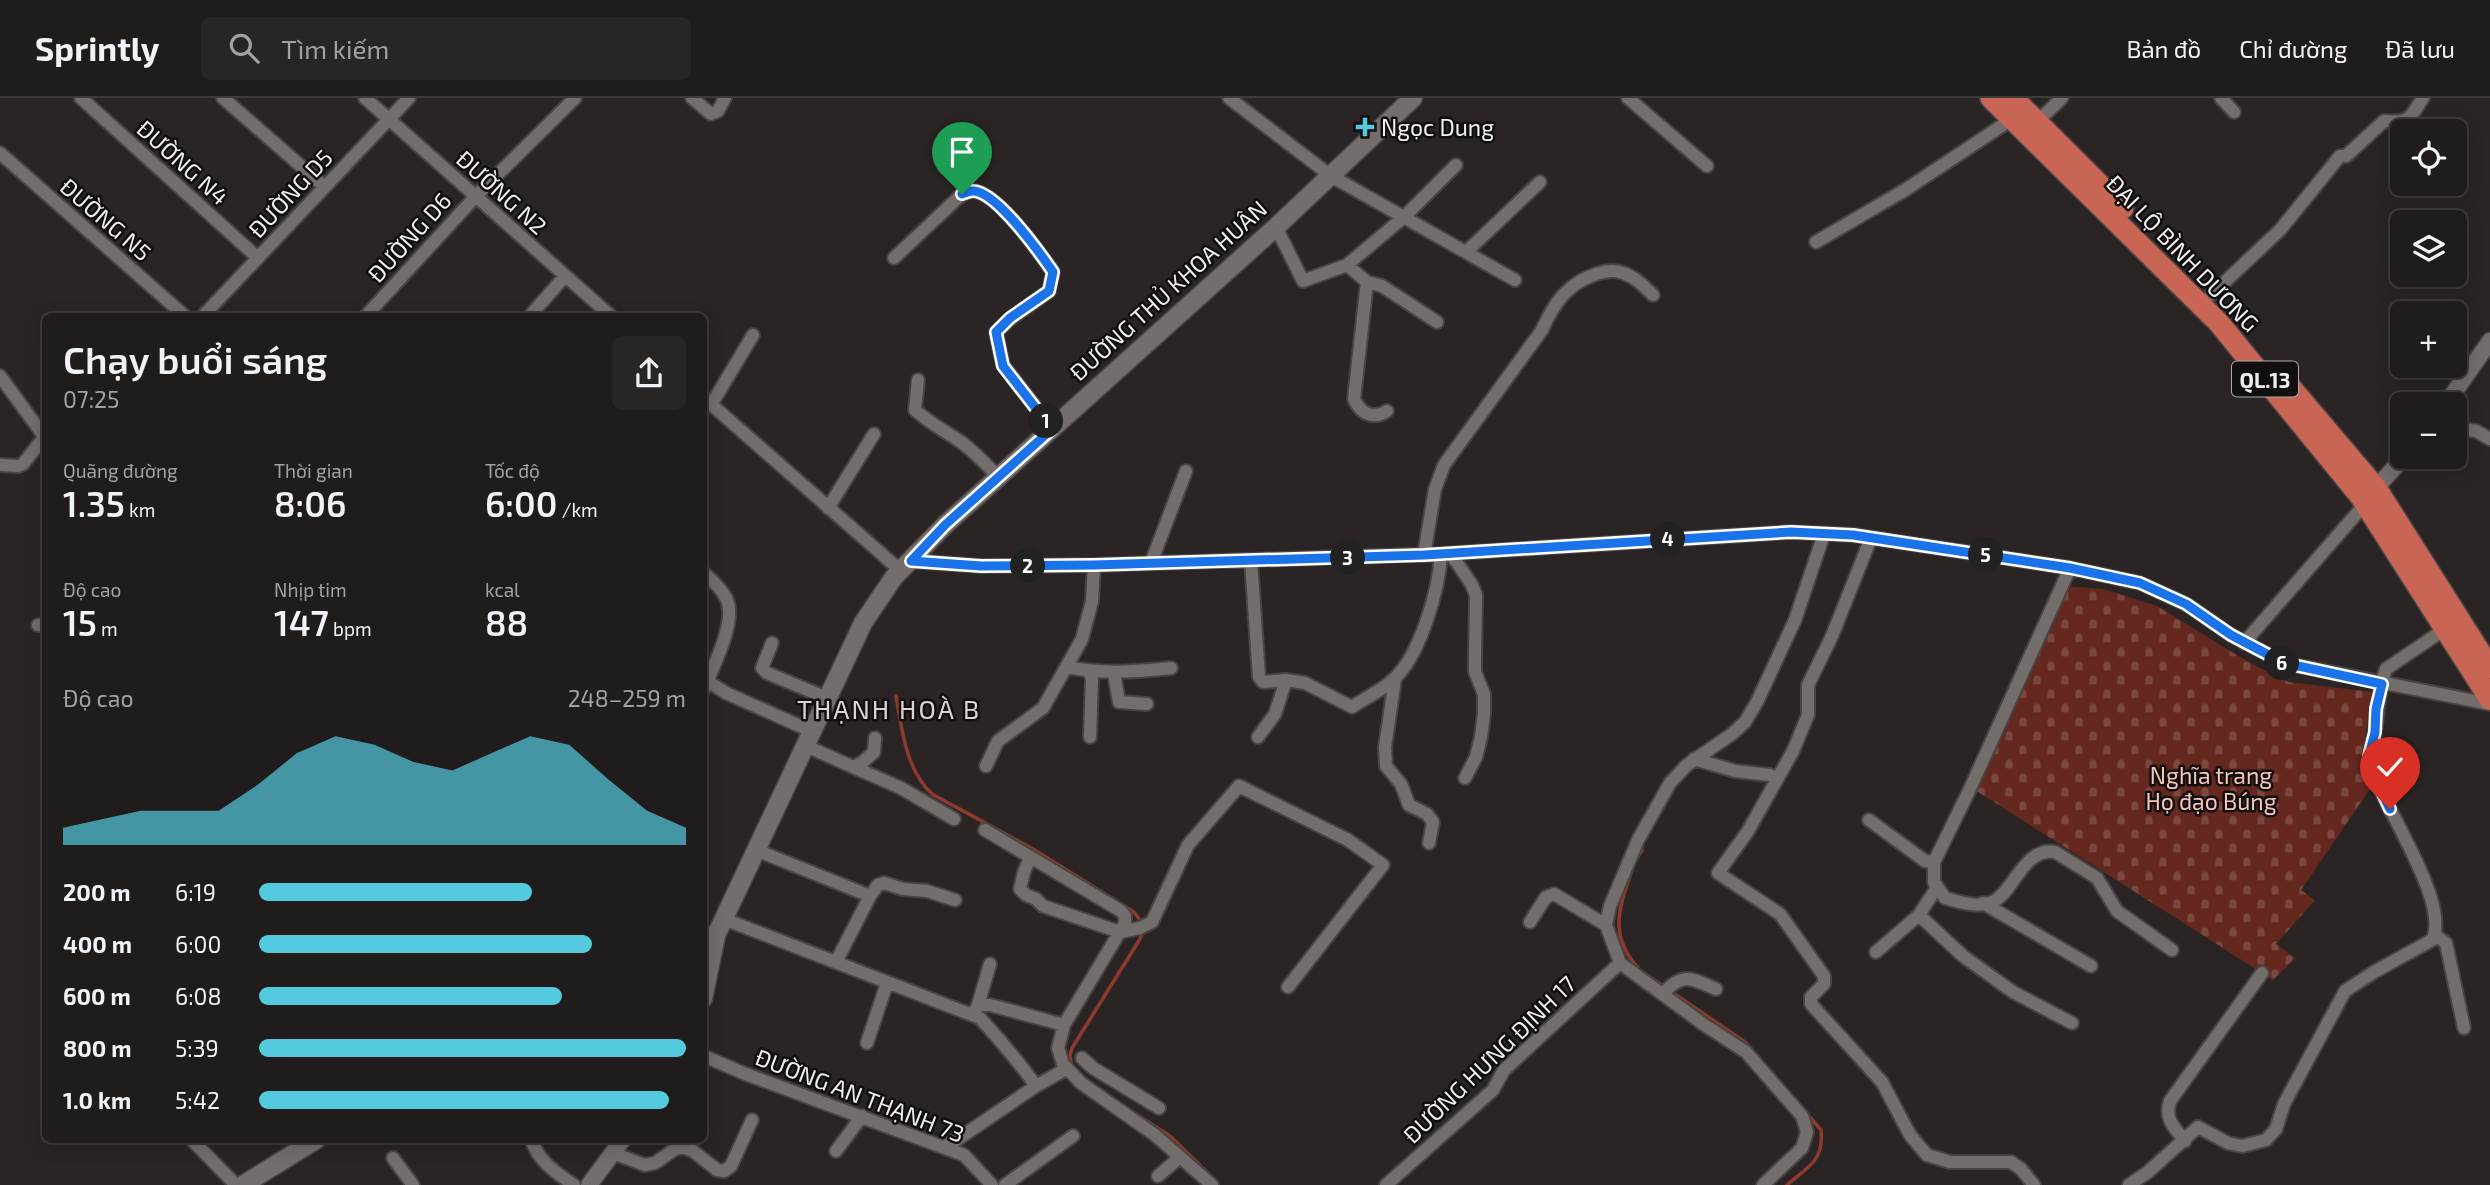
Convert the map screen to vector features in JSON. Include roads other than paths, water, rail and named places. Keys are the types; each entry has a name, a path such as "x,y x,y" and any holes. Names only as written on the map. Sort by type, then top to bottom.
{"highway":[{"name":"ĐẠI LỘ BÌNH DƯƠNG","path":"1991,98 2037,122 2211,295 2371,496 2490,668"},
{"name":"ĐẠI LỘ BÌNH DƯƠNG","path":"2013,108 2219,323 2371,496 2445,629 2490,701"}],"main road":[{"name":"ĐƯỜNG THỦ KHOA HUÂN","path":"707,944 721,925 863,623 906,566 945,525 1331,176 1413,98"},
{"path":"243,1185 311,1143"}],"street":[{"name":"ĐƯỜNG N4","path":"81,98 258,258"},
{"path":"223,98 325,187"},
{"name":"ĐƯỜNG N2","path":"365,98 607,313"},
{"name":"ĐƯỜNG D5","path":"206,313 409,98"},
{"name":"ĐƯỜNG D6","path":"370,313 476,196 575,98"},
{"path":"692,98 713,114 718,111 725,98"},
{"path":"1229,98 1331,176 1515,280"},
{"path":"1628,98 1707,166"},
{"path":"2037,122 2063,98"},
{"path":"2221,98 2234,112"},
{"path":"2211,295 2280,230 2340,156 2346,156 2384,121 2401,122 2408,119 2423,98"},
{"path":"1816,242 1905,190 2013,108"},
{"name":"ĐƯỜNG N5","path":"0,153 181,313"},
{"path":"1276,226 1303,281 1347,265 1404,218 1456,165"},
{"path":"1466,252 1540,181"},
{"path":"894,258 962,194 974,191 985,195 1027,233 1053,272 1049,291 1010,318 996,332 1003,366 1052,429"},
{"path":"1347,265 1367,282 1382,286 1437,322"},
{"path":"1424,555 1435,489 1444,465 1542,330 1560,297 1573,284 1602,272 1612,271 1621,272 1639,281 1653,295"},
{"path":"533,313 565,276"},
{"path":"1367,282 1354,399 1360,409 1370,415 1387,411"},
{"path":"753,334 707,402 828,508 906,566 1094,565 1424,555 1791,532 1871,538 2070,568 2140,583 2186,604 2244,643 2284,663 2382,684 2490,701"},
{"path":"2454,392 2490,341"},
{"path":"0,376 42,431"},
{"path":"918,380 915,410 932,425 960,441 998,477"},
{"path":"2467,430 2476,431 2490,439"},
{"path":"828,508 874,434"},
{"path":"0,465 23,464 42,439"},
{"path":"2244,643 2394,469"},
{"path":"1151,563 1185,471"},
{"path":"1763,1185 1802,1148 1807,1132 1802,1116 1746,1052 1703,1024 1667,989 1620,963 1606,925 1610,906 1646,824 1670,783 1693,759 1732,734 1745,722 1795,620 1824,534"},
{"path":"1871,538 1832,636 1808,685 1808,715 1793,751 1748,831 1718,873 1783,917 1824,975 1824,984 1811,997 1811,1004 1882,1082 1910,1135 1927,1155 1950,1162 1970,1160 2011,1163 2021,1169 2034,1185"},
{"path":"1429,843 1433,822 1427,814 1409,805 1401,784 1386,766 1385,747 1395,679 1421,638 1446,554"},
{"path":"1446,554 1472,585 1476,596 1475,672 1484,694 1481,737 1476,757 1465,778"},
{"path":"1251,561 1259,677 1263,682 1286,680 1305,683 1352,707 1395,679"},
{"path":"986,766 998,741 1043,708 1083,639 1089,620 1094,565"},
{"path":"2070,568 1934,862 1934,882 1945,898 1975,905 1994,901 2033,857 2048,850 2097,878 2117,911 2172,950"},
{"path":"707,576 727,598 730,608 727,629 707,678"},
{"path":"2129,1185 2198,1127 2215,1138 2242,1146 2266,1140 2276,1129 2284,1104 2345,991 2374,972 2426,945 2435,935 2433,907 2406,839 2370,764 2370,749 2386,668 2445,629"},
{"path":"772,643 762,668 767,673 827,698"},
{"path":"1066,667 1089,672 1115,673 1171,668"},
{"path":"1089,672 1092,678 1090,737"},
{"path":"1115,673 1119,702 1146,705"},
{"path":"1258,737 1275,713 1286,680"},
{"path":"707,684 807,738 853,767 901,788 954,819"},
{"path":"853,767 874,752 875,738"},
{"path":"1693,759 1735,771 1770,775"},
{"path":"1030,858 1020,889 1023,893 1037,899 1043,906 1120,932 1140,928 1152,922 1188,845 1239,786 1348,840 1383,864 1288,987"},
{"path":"1869,820 1926,861 1934,862"},
{"path":"985,830 1121,911 1125,916 1125,923 1064,1026 1058,1048 1066,1069 1158,1108"},
{"path":"756,850 870,896"},
{"path":"836,962 875,887 884,883 903,890 934,892 956,900"},
{"path":"1876,952 1919,915 1937,887"},
{"path":"1530,922 1546,897 1554,894 1606,925"},
{"path":"1983,904 2091,966"},
{"path":"1919,915 1963,956 2003,985 2072,1024"},
{"path":"707,986 721,925 836,962 887,983 975,1010 990,1005 1064,1026"},
{"path":"2435,935 2446,943 2464,1028"},
{"name":"ĐƯỜNG HƯNG ĐỊNH 17","path":"1386,1185 1493,1090 1504,1070 1620,963"},
{"path":"975,1010 990,964"},
{"path":"2185,1140 2168,1119 2166,1111 2170,1101 2262,973"},
{"path":"1667,989 1676,981 1687,978 1716,989"},
{"path":"867,1043 887,983"},
{"path":"975,1010 1036,1086"},
{"name":"ĐƯỜNG AN THẠNH 73","path":"707,1057 964,1155 992,1185"},
{"path":"1082,1058 1086,1077 1212,1185"},
{"path":"943,1147 1066,1069"},
{"path":"836,1151 862,1116"},
{"path":"596,1183 618,1146 645,1166 682,1147 693,1151 716,1170 723,1171 731,1166 752,1120"},
{"path":"1004,1185 1073,1136"},
{"path":"195,1143 236,1185"},
{"path":"533,1143 546,1166 574,1185"},
{"path":"1158,1176 1180,1157"},
{"path":"393,1158 413,1185"}],"waterway":[{"path":"896,696 903,736 911,761 916,773 932,794 1033,849 1134,912 1142,923"},
{"path":"1636,860 1642,850"},
{"path":"1633,867 1620,909 1619,922 1623,946 1630,958 1641,971 1745,1042 1821,1130 1817,1156 1787,1185"},
{"path":"1072,1067 1072,1048 1143,931"},
{"path":"1122,1105 1170,1136 1211,1176"}],"place":[{"name":"Ngọc Dung","path":"1365,127"}],"district":[{"name":"THẠNH HOÀ B","path":"889,708"}],"park label":[{"name":"Nghĩa trang Họ đạo Búng","path":"2211,788"}]}
